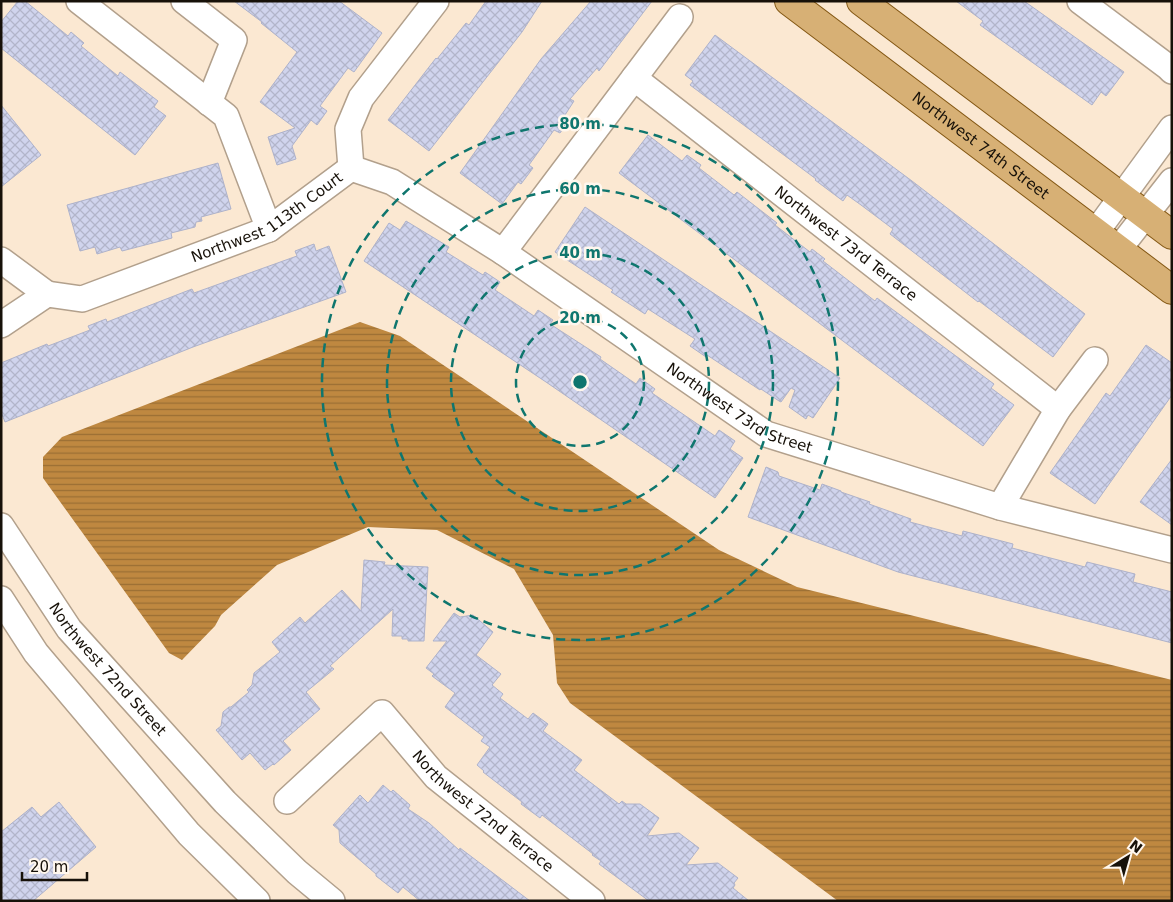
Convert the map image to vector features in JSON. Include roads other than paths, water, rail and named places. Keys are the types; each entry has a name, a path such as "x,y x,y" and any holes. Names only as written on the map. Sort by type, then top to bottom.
{"main road":[{"name":"Northwest 74th Street","path":"788,1 1172,290"},
{"path":"861,1 1172,235"}],"street":[{"path":"79,1 226,116 269,229"},
{"path":"184,1 234,40 209,103"},
{"name":"Northwest 113th Court","path":"47,294 82,299 269,229 351,168 348,129 362,98 436,1"},
{"path":"1080,1 1168,68"},
{"path":"503,252 680,17"},
{"name":"Northwest 73rd Terrace","path":"634,78 1058,409"},
{"path":"1096,232 1172,128"},
{"name":"Northwest 73rd Street","path":"351,168 392,182 503,252 766,434 1000,507 1172,550"},
{"path":"1118,250 1172,181"},
{"path":"1,260 47,294 1,325"},
{"path":"1000,507 1058,409 1095,360"},
{"name":"Northwest 72nd Street","path":"1,526 69,629 225,802 297,872 332,901"},
{"path":"1,599 36,653 189,834 257,901"},
{"name":"Northwest 72nd Terrace","path":"287,801 382,713 436,777 592,901"}]}
